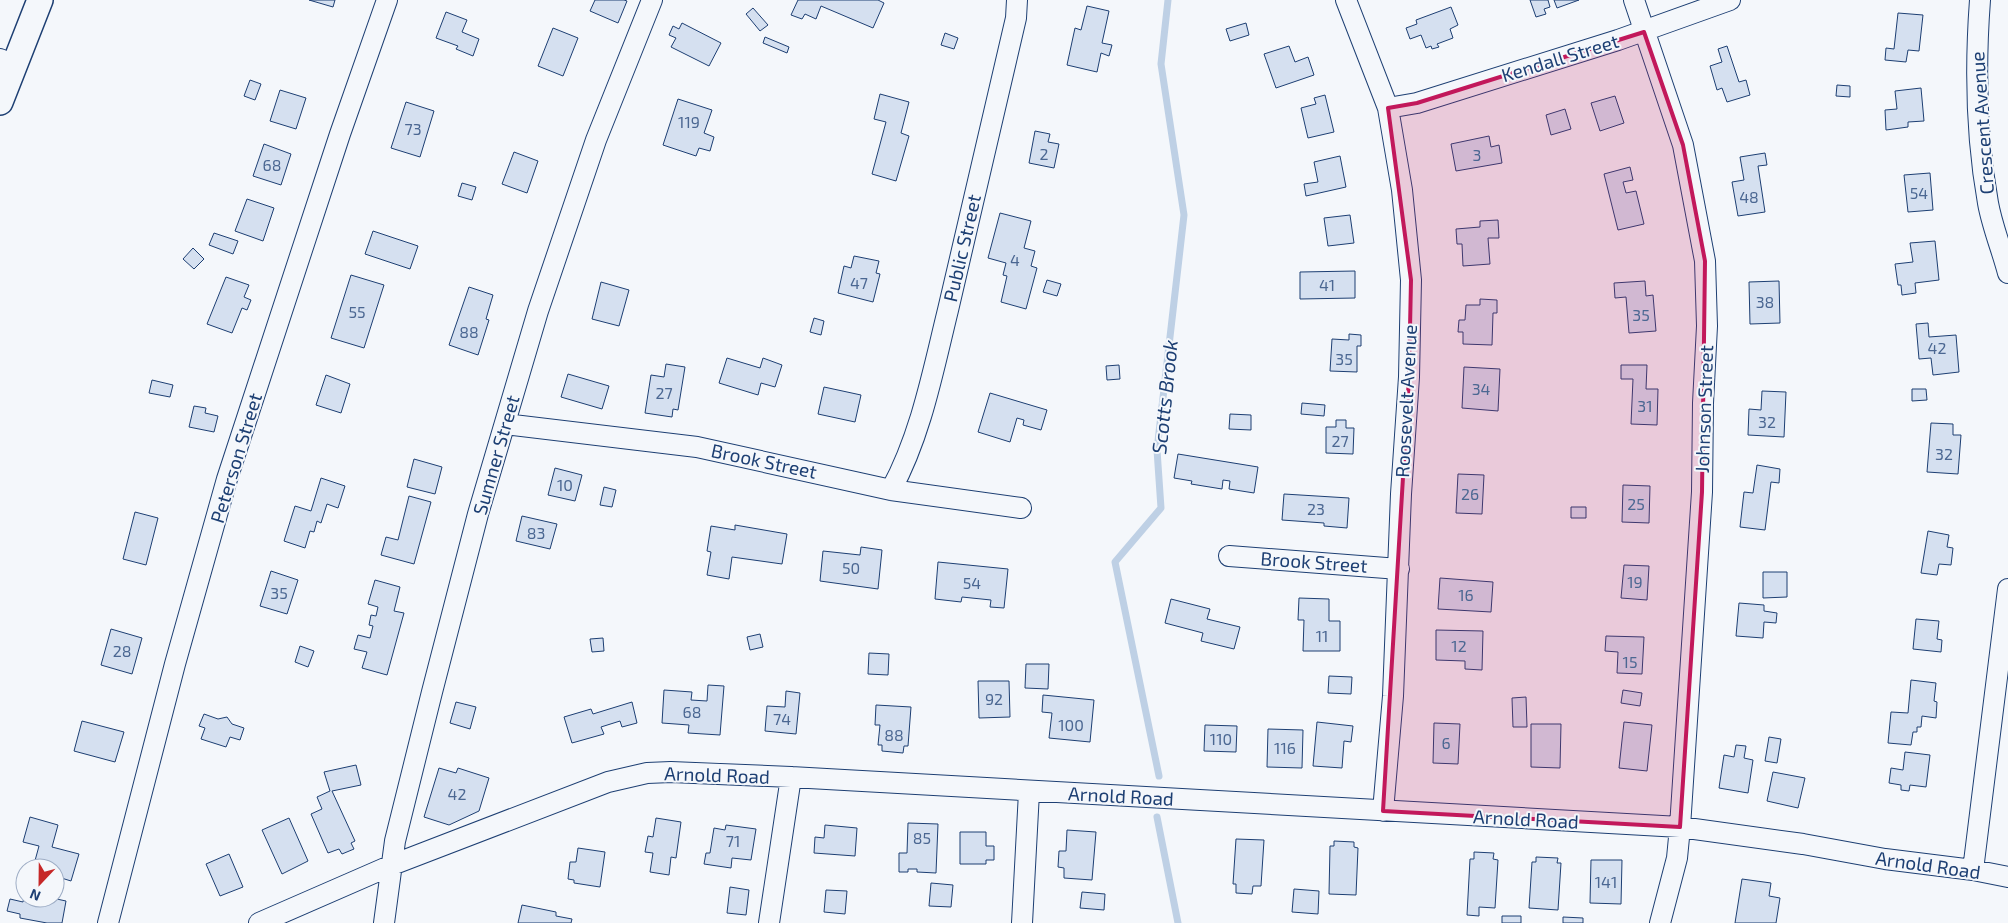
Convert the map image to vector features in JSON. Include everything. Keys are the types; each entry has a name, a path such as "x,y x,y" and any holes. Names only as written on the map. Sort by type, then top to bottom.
{"street":[{"path":"0,102 7,62 40,0"},
{"name":"Peterson Street","path":"108,923 175,664 227,480 340,134 387,0"},
{"name":"Sumner Street","path":"384,923 395,841 478,514 538,311 596,140 652,0"},
{"name":"Public Street","path":"892,490 906,464 928,390 1016,18 1016,0"},
{"name":"Roosevelt Avenue","path":"1346,0 1388,108 1402,190 1411,280 1409,377 1393,696 1382,811"},
{"name":"Johnson Street","path":"1634,0 1683,145 1705,261 1707,326 1703,403 1702,492 1680,827 1677,858 1660,923"},
{"name":"Kendall Street","path":"1388,108 1426,100 1644,32 1730,0"},
{"name":"Crescent Avenue","path":"1980,0 1977,41 1980,149 1988,205 2007,268"},
{"name":"Brook Street","path":"505,424 697,447 892,490 1021,508"},
{"name":"Brook Street","path":"1229,556 1399,568"},
{"path":"1973,870 2008,589"},
{"name":"Arnold Road","path":"259,923 392,865 586,789 628,776 647,773 679,772 1680,827 1803,844 1884,859 1973,870 2008,877"},
{"path":"769,923 791,777"},
{"path":"1022,923 1029,792"}],"highlighted area":[{"path":"1644,32 1683,145 1705,261 1702,492 1680,827 1383,811 1409,377 1411,280 1388,108 1417,103"}],"building":[{"path":"309,0 335,0 333,7"},
{"path":"595,0 627,1 618,23 590,11"},
{"path":"798,0 878,0 884,3 873,28 821,6 816,19 805,14 802,19 791,15"},
{"path":"1530,0 1548,0 1550,7 1544,9 1546,14 1536,17"},
{"path":"1554,0 1579,0 1557,8"},
{"path":"1087,6 1109,11 1102,43 1112,45 1109,56 1101,53 1097,72 1067,65 1075,28 1081,30"},
{"path":"1451,7 1458,25 1450,29 1453,38 1437,44 1439,47 1432,49 1431,46 1426,48 1421,35 1410,39 1406,28 1417,24 1416,20"},
{"path":"753,8 768,25 760,31 746,14"},
{"path":"446,12 467,20 462,32 479,39 473,56 456,49 458,46 436,38"},
{"path":"1898,13 1923,15 1919,51 1908,50 1906,62 1885,60 1886,48 1894,49"},
{"path":"682,23 721,43 709,66 671,47 676,38 669,35 673,26 679,29"},
{"path":"1246,23 1249,35 1230,41 1226,29"},
{"path":"553,28 578,38 563,76 538,66"},
{"path":"945,33 958,38 954,49 941,45"},
{"path":"765,37 789,47 787,53 763,43"},
{"path":"1289,46 1295,62 1308,57 1314,75 1276,88 1264,54"},
{"path":"1727,46 1739,82 1746,80 1750,95 1727,102 1722,88 1717,90 1710,66 1722,62 1718,49"},
{"path":"250,80 261,84 255,100 244,96"},
{"path":"1837,85 1850,86 1850,97 1836,96"},
{"path":"1921,88 1924,121 1908,122 1908,127 1886,130 1885,110 1897,109 1895,91"},
{"path":"280,90 306,98 296,129 270,121"},
{"path":"880,94 909,102 901,133 909,136 896,181 872,174 886,122 874,119"},
{"path":"1325,95 1334,132 1308,138 1301,108 1316,104 1314,98"},
{"path":"1615,96 1624,123 1600,131 1591,103"},
{"path":"678,99 712,110 704,133 714,137 710,151 699,148 696,156 663,145"},
{"path":"406,102 434,111 420,157 391,148"},
{"path":"1565,109 1571,129 1551,135 1546,115"},
{"path":"1035,131 1050,134 1048,142 1059,144 1054,168 1029,163"},
{"path":"1489,136 1491,147 1499,145 1502,163 1456,171 1451,144"},
{"path":"264,144 291,154 281,185 253,176"},
{"path":"514,152 538,161 527,193 502,184"},
{"path":"1765,153 1767,165 1758,166 1765,212 1738,216 1732,182 1744,180 1740,157"},
{"path":"1340,156 1346,187 1306,196 1304,184 1318,182 1314,162"},
{"path":"1630,167 1633,180 1623,182 1626,193 1636,191 1644,224 1618,230 1604,174"},
{"path":"1930,173 1933,210 1908,212 1904,175"},
{"path":"462,183 476,187 472,200 458,196"},
{"path":"247,199 274,208 263,241 235,231"},
{"path":"1000,213 1031,221 1024,248 1035,251 1031,266 1037,268 1026,309 1001,302 1007,276 1003,275 1006,263 988,258"},
{"path":"1350,215 1354,243 1328,246 1324,218"},
{"path":"1498,220 1499,238 1488,238 1490,264 1463,266 1462,244 1457,244 1456,229 1480,227 1480,221"},
{"path":"373,231 418,246 410,269 365,254"},
{"path":"214,233 238,241 233,254 209,245"},
{"path":"1935,241 1939,280 1915,283 1916,293 1902,295 1901,285 1898,285 1895,264 1913,262 1910,243"},
{"path":"193,248 204,259 194,269 183,259"},
{"path":"854,256 879,261 876,273 880,274 873,302 838,293 844,266 851,268"},
{"path":"1355,271 1355,298 1300,299 1300,272"},
{"path":"351,275 384,285 364,348 331,338"},
{"path":"226,277 249,285 244,297 251,300 247,310 242,308 232,333 207,324"},
{"path":"1047,280 1061,284 1057,296 1043,292"},
{"path":"1645,281 1646,296 1653,295 1656,331 1629,333 1626,297 1615,298 1614,283"},
{"path":"1779,281 1780,323 1750,324 1749,282"},
{"path":"601,282 629,290 619,326 592,319"},
{"path":"469,287 493,295 486,319 489,320 478,355 449,345"},
{"path":"1480,299 1497,300 1497,313 1493,313 1492,345 1463,344 1463,332 1458,332 1459,320 1465,320 1466,305 1480,305"},
{"path":"814,318 824,321 821,335 810,332"},
{"path":"1928,323 1929,337 1956,335 1959,372 1933,375 1931,358 1919,359 1916,324"},
{"path":"1349,334 1361,335 1361,346 1357,346 1357,372 1330,371 1332,339 1349,340"},
{"path":"727,358 760,368 763,358 782,365 775,387 761,383 758,395 719,383"},
{"path":"666,364 685,367 678,410 673,409 672,417 645,413 651,375 664,377"},
{"path":"1119,365 1120,379 1107,380 1106,366"},
{"path":"1621,365 1647,365 1646,389 1658,389 1657,425 1631,424 1633,379 1621,379"},
{"path":"1464,367 1500,369 1498,411 1462,408"},
{"path":"568,374 609,386 602,409 561,397"},
{"path":"326,375 350,384 341,413 316,405"},
{"path":"152,380 173,385 170,397 149,393"},
{"path":"824,387 861,395 855,422 818,414"},
{"path":"1912,389 1926,389 1927,400 1912,401"},
{"path":"1762,391 1786,392 1784,437 1748,435 1749,409 1761,410"},
{"path":"990,393 1047,410 1041,430 1023,425 1024,420 1017,418 1010,442 978,432"},
{"path":"1302,403 1325,405 1324,416 1301,414"},
{"path":"194,406 206,408 205,413 218,416 214,432 189,427"},
{"path":"1230,414 1251,415 1251,430 1229,429"},
{"path":"1336,420 1346,420 1346,428 1354,428 1353,454 1326,453 1326,427 1336,427"},
{"path":"1931,423 1953,424 1953,435 1961,435 1958,474 1927,472"},
{"path":"1178,454 1258,467 1254,493 1229,489 1230,481 1223,480 1222,489 1191,484 1192,481 1174,478"},
{"path":"414,459 442,467 435,494 407,487"},
{"path":"1757,465 1780,469 1779,483 1771,482 1765,530 1740,527 1744,492 1753,493"},
{"path":"555,468 582,475 575,501 548,495"},
{"path":"1458,474 1484,475 1482,514 1456,513"},
{"path":"321,478 345,486 338,508 327,504 321,523 317,521 314,532 310,531 305,548 284,541 295,506 311,511"},
{"path":"1623,485 1650,486 1649,523 1622,522"},
{"path":"604,487 616,490 612,507 600,505"},
{"path":"1284,494 1349,498 1347,528 1324,526 1324,523 1282,520"},
{"path":"409,496 431,502 414,564 381,555 386,537 398,540"},
{"path":"1571,507 1586,507 1586,518 1571,518"},
{"path":"135,512 158,518 146,565 123,559"},
{"path":"522,516 557,524 550,549 516,541"},
{"path":"735,525 787,534 782,564 732,557 729,579 707,575 711,552 707,551 711,526 735,530"},
{"path":"1928,531 1949,535 1947,547 1953,548 1951,565 1939,564 1937,575 1921,573"},
{"path":"861,547 882,550 878,589 820,581 823,551 860,555"},
{"path":"938,562 1008,569 1004,608 990,607 991,600 962,597 961,602 935,599"},
{"path":"1624,565 1649,566 1647,600 1621,598"},
{"path":"271,571 298,580 287,614 260,606"},
{"path":"1763,572 1787,572 1787,597 1763,598"},
{"path":"1440,578 1493,582 1491,612 1438,609"},
{"path":"375,580 400,587 394,611 404,613 387,675 362,668 367,652 354,649 358,635 370,638 373,626 369,625 371,615 376,616 378,607 368,604"},
{"path":"1299,598 1329,599 1329,621 1340,621 1340,651 1303,651 1304,620 1298,620"},
{"path":"1171,599 1210,609 1207,619 1240,627 1234,649 1201,641 1203,633 1165,623"},
{"path":"1739,603 1764,605 1764,611 1777,613 1776,623 1764,622 1763,638 1736,636"},
{"path":"1916,619 1939,621 1937,639 1942,640 1941,652 1913,649"},
{"path":"111,629 142,638 132,674 101,665"},
{"path":"1436,630 1483,631 1482,670 1465,669 1465,661 1436,660"},
{"path":"760,634 763,647 750,650 747,637"},
{"path":"1606,636 1644,637 1642,674 1617,673 1618,652 1605,651"},
{"path":"603,638 604,651 592,652 590,639"},
{"path":"300,646 314,651 308,667 295,662"},
{"path":"869,653 889,654 888,675 868,674"},
{"path":"1026,664 1049,664 1048,689 1025,688"},
{"path":"1329,676 1352,677 1351,694 1328,693"},
{"path":"1911,680 1936,683 1934,701 1937,702 1936,718 1922,716 1921,727 1917,727 1917,732 1913,732 1911,745 1888,743 1891,712 1908,713"},
{"path":"978,681 1009,681 1010,717 979,718"},
{"path":"708,685 724,686 720,735 688,733 689,725 662,723 664,690 692,692 691,700 707,701"},
{"path":"1623,690 1642,693 1640,706 1621,703"},
{"path":"786,691 800,693 796,734 765,731 767,706 785,707"},
{"path":"1043,695 1094,700 1090,742 1049,738 1052,713 1042,712"},
{"path":"1526,697 1527,727 1513,727 1512,698"},
{"path":"456,702 476,707 470,729 450,723"},
{"path":"632,702 637,723 622,727 620,721 601,727 604,734 572,743 564,717 591,709 593,714"},
{"path":"876,705 911,707 908,746 904,746 903,753 882,751 882,745 878,745 880,725 875,725"},
{"path":"204,714 218,719 227,717 232,724 244,728 240,740 230,737 226,747 201,739 205,728 199,726"},
{"path":"82,721 124,732 115,762 74,751"},
{"path":"1317,722 1353,726 1351,742 1344,741 1342,768 1313,766"},
{"path":"1624,722 1652,725 1647,771 1619,768"},
{"path":"1434,723 1460,724 1458,764 1433,763"},
{"path":"1531,724 1561,724 1560,768 1531,767"},
{"path":"1205,725 1237,726 1236,752 1204,751"},
{"path":"1268,729 1303,730 1302,768 1267,767"},
{"path":"1769,737 1781,739 1777,763 1765,761"},
{"path":"1736,745 1746,746 1744,758 1753,760 1748,793 1719,788 1724,755 1734,757"},
{"path":"1905,752 1930,755 1926,787 1910,785 1909,791 1901,790 1901,785 1889,783 1891,768 1903,770"},
{"path":"356,765 361,785 332,791 355,841 351,843 354,849 342,854 339,849 328,853 311,814 322,809 317,797 330,791 324,772"},
{"path":"439,768 456,773 458,768 489,778 479,811 449,825 424,817"},
{"path":"1773,772 1805,778 1798,808 1767,801"},
{"path":"30,817 58,825 52,847 79,854 71,881 65,879 65,858 36,858 39,846 23,842"},
{"path":"289,818 308,861 282,874 262,830"},
{"path":"656,818 681,822 676,858 671,857 669,875 650,872 653,853 645,852 648,836 653,837"},
{"path":"908,823 938,824 936,873 917,872 917,869 899,872 899,853 907,853"},
{"path":"726,825 756,829 751,860 732,858 731,868 704,864 706,853 710,853 714,828 725,830"},
{"path":"825,825 857,828 855,856 814,853 815,837 824,838"},
{"path":"1067,830 1096,832 1092,880 1064,878 1064,868 1058,867 1059,851 1066,851"},
{"path":"960,832 986,832 986,846 994,846 994,860 986,860 986,864 960,864"},
{"path":"1236,839 1264,840 1261,886 1253,886 1252,894 1236,893 1236,884 1233,884"},
{"path":"1334,841 1354,842 1354,847 1358,848 1356,895 1329,894 1330,846 1334,846"},
{"path":"578,848 605,852 600,887 574,883 574,880 568,879 570,862 576,862"},
{"path":"1474,852 1494,853 1493,859 1498,860 1495,908 1479,907 1479,916 1467,915 1470,859 1474,859"},
{"path":"229,854 243,887 220,896 206,864"},
{"path":"1536,857 1558,858 1557,863 1561,863 1558,910 1529,908 1532,862 1536,862"},
{"path":"1591,860 1622,860 1621,904 1590,903"},
{"path":"1742,879 1771,883 1769,896 1780,898 1776,923 1735,923"},
{"path":"931,883 953,885 951,907 929,906"},
{"path":"730,887 749,890 746,915 727,913"},
{"path":"1294,889 1319,891 1318,914 1292,912"},
{"path":"826,890 847,891 845,914 824,912"},
{"path":"1082,892 1105,894 1104,910 1080,908"},
{"path":"10,899 15,900 15,908 65,908 62,923 47,923 20,918 20,914 7,911"},
{"path":"522,905 556,912 556,916 572,919 571,923 518,923"},
{"path":"1502,916 1521,916 1521,923 1502,923"},
{"path":"1563,917 1583,918 1583,923 1563,923"}],"waterway":[{"name":"Scotts Brook","path":"1159,776 1115,562 1161,508 1157,450 1184,215 1161,64 1168,0"},
{"name":"Scotts Brook","path":"1157,817 1178,923"}]}
